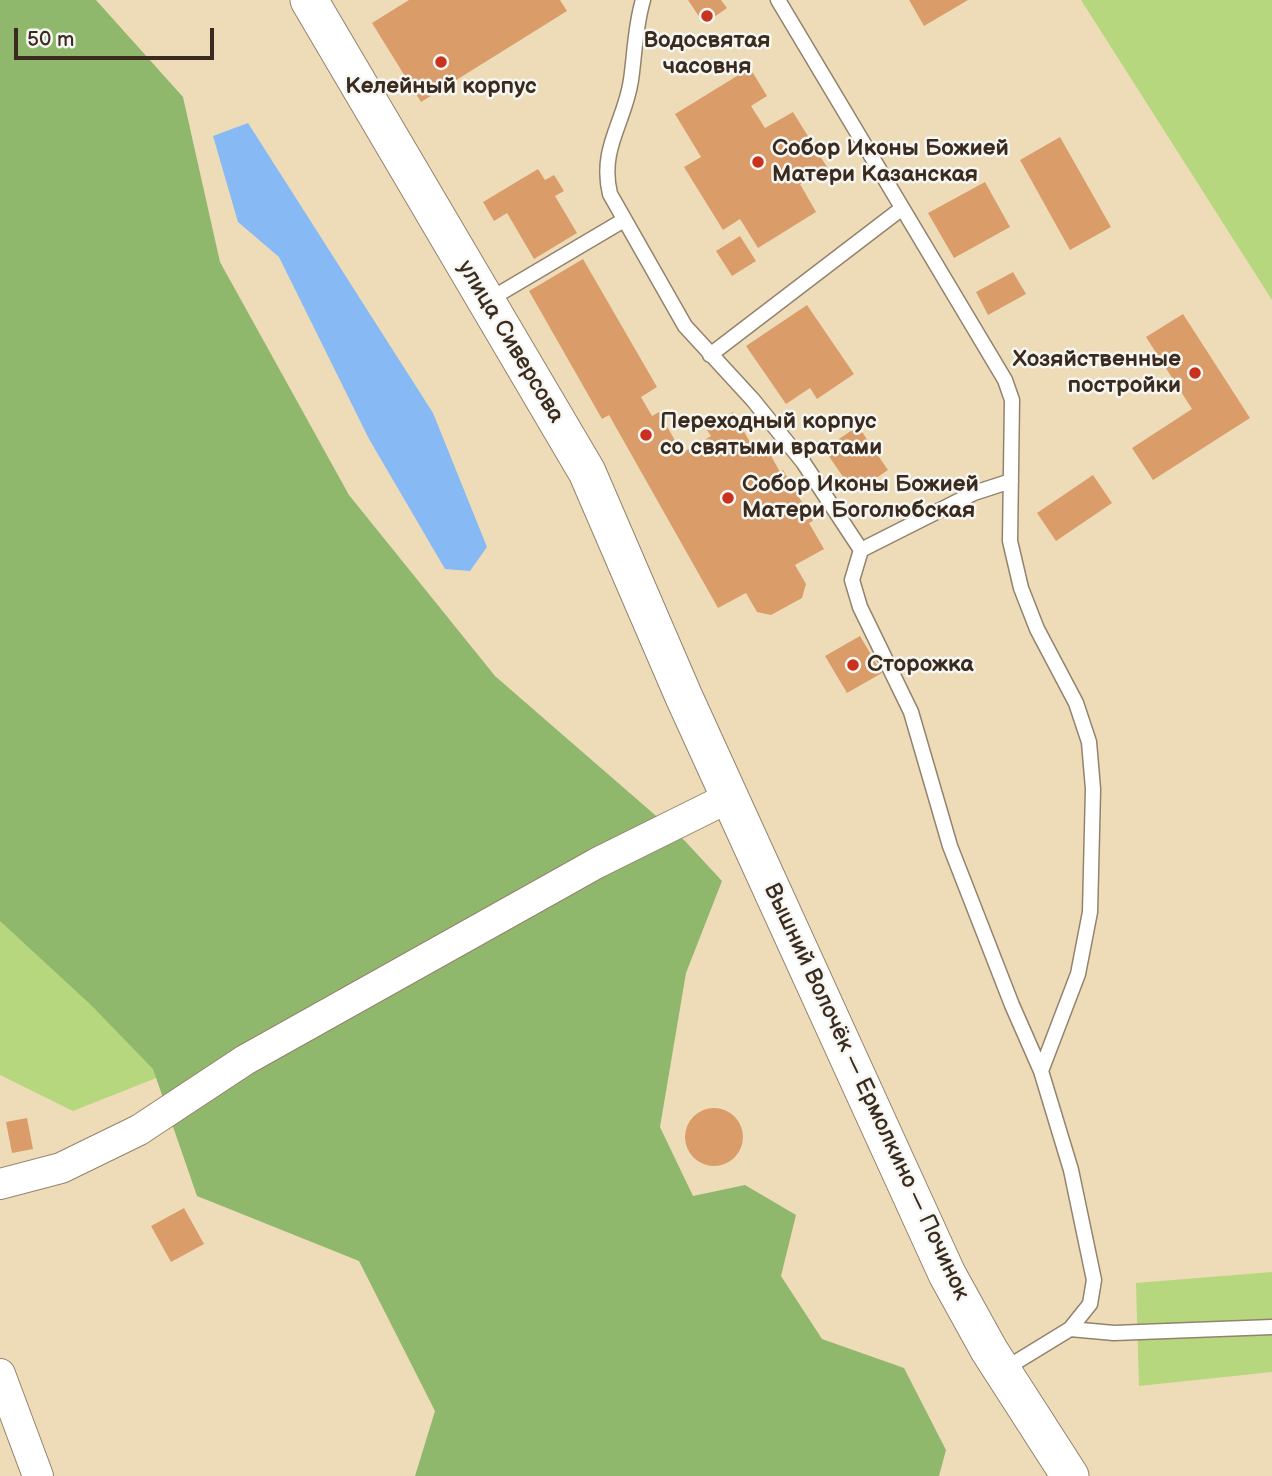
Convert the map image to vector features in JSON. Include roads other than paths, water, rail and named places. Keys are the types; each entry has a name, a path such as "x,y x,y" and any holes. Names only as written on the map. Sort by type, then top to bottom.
{"street":[{"name":"улица Сиверсова","path":"309,0 587,472 684,697"},
{"name":"Вышний Волочёк — Ермолкино — Починок","path":"684,697 947,1274 1070,1476"},
{"path":"0,1184 61,1168 139,1130 257,1053 597,863 730,797"},
{"path":"0,1374 38,1476"}],"lane":[{"path":"643,0 636,26 631,80 607,153 605,174 610,194 685,326 753,400 803,462 861,550"},
{"path":"778,0 1005,380 1012,400 1010,541 1021,588 1037,629 1076,703 1089,741 1093,789 1090,912 1078,974 1041,1071"},
{"path":"710,355 901,209"},
{"path":"486,302 624,220"},
{"path":"1003,1370 1070,1329 1090,1304 1094,1280 1071,1170 1041,1071 1012,1005 950,846 911,712 860,607 852,580 861,550 974,493 1011,481"},
{"path":"1070,1329 1114,1333 1272,1327"}],"water":[{"path":"248,123 433,413 487,547 470,571 445,569 369,439 279,257 238,222 213,136"}],"place":[{"name":"Водосвятая часовня","path":"707,16"},
{"name":"Келейный корпус","path":"441,62"},
{"name":"Собор Иконы Божией Матери Казанская","path":"758,162"},
{"name":"Хозяйственные постройки","path":"1195,373"},
{"name":"Переходный корпус со святыми вратами","path":"646,435"},
{"name":"Собор Иконы Божией Матери Боголюбская","path":"728,498"},
{"name":"Сторожка","path":"853,665"}]}
